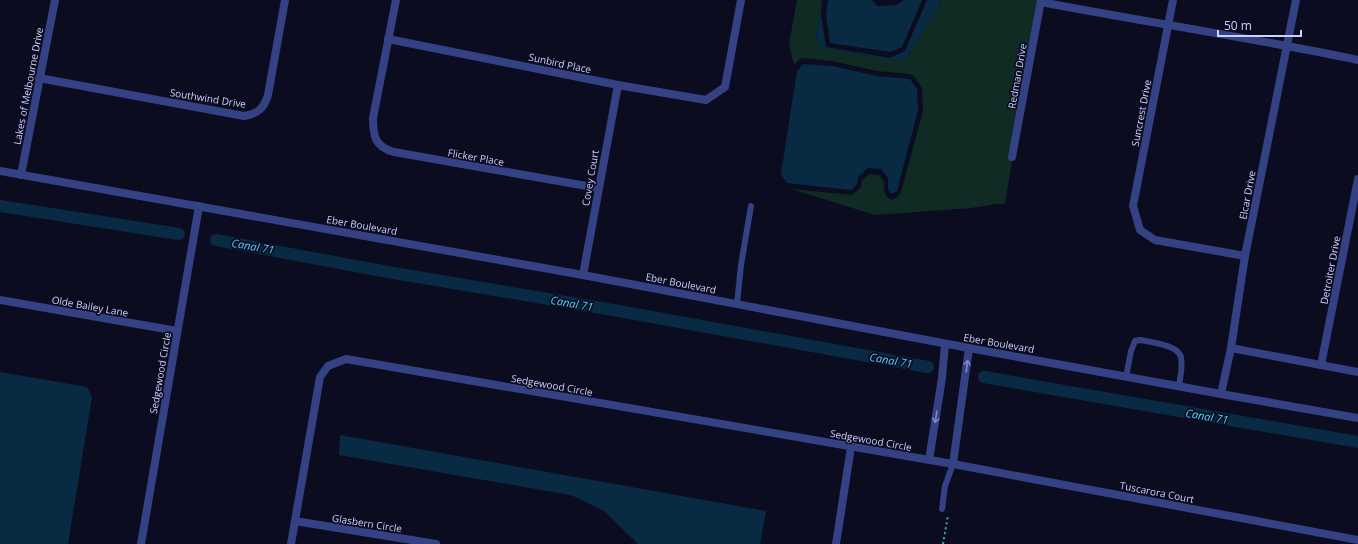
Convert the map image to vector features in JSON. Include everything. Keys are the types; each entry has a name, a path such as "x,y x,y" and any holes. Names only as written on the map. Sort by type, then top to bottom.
{"street":[{"name":"Lakes of Melbourne Drive","path":"21,175 55,0"},
{"name":"Southwind Drive","path":"39,78 244,116 256,113 262,109 268,95 285,0"},
{"name":"Flicker Place","path":"396,0 373,118 377,143 385,150 598,188"},
{"name":"Sunbird Place","path":"388,39 618,85 706,100 725,87 741,0"},
{"name":"Suncrest Drive","path":"1173,0 1133,206 1140,230 1156,240 1245,256"},
{"name":"Elcar Drive","path":"1221,394 1231,348 1245,256 1296,0"},
{"path":"1041,1 1168,26 1287,45 1358,60"},
{"name":"Redman Drive","path":"1012,157 1041,1"},
{"name":"Covey Court","path":"583,275 618,85"},
{"name":"Eber Boulevard","path":"0,171 583,275 945,344 1358,418"},
{"name":"Detroiter Drive","path":"1321,365 1358,179"},
{"name":"Sedgewood Circle","path":"141,544 199,206"},
{"name":"Olde Bailey Lane","path":"0,300 177,331"},
{"path":"929,460 942,378 945,344"},
{"path":"953,464 969,348"},
{"path":"1231,348 1358,372"},
{"name":"Sedgewood Circle","path":"291,544 320,377 328,366 346,359 953,464"},
{"path":"836,544 851,447"},
{"name":"Tuscarora Court","path":"953,464 1358,540"},
{"name":"Glasbern Circle","path":"295,521 436,544"}],"lane":[{"path":"737,304 741,265 751,206"},
{"path":"1126,377 1131,351 1135,341 1140,340 1171,347 1178,352 1182,357 1179,386"},
{"path":"942,509 945,486 953,464"}],"path":[{"path":"943,544 948,513"}],"green space":[{"path":"797,0 822,0 816,38 821,47 903,61 938,8 941,0 1038,0 1005,204 875,215 791,189 852,195 861,187 862,180 870,174 879,175 883,180 886,195 891,200 895,198 901,192 923,111 922,88 913,75 877,71 832,61 803,58 794,65 789,44"}],"water":[{"path":"822,0 821,15 826,47 890,58 905,51 927,0 941,0 938,8 903,61 821,47 816,38"},
{"path":"828,0 872,0 877,6 897,5 904,0 922,0 902,47 891,52 830,43 826,16"},
{"path":"803,64 832,66 877,76 910,79 917,89 918,110 897,191 891,194 888,189 888,178 881,169 868,168 858,177 857,184 851,190 787,183 781,174 797,71"},
{"path":"0,372 87,387 92,397 68,544 0,544"},
{"path":"340,435 766,511 760,544 638,544 604,511 571,495 339,455"}],"waterway":[{"name":"Canal 71","path":"0,206 179,234"},
{"name":"Canal 71","path":"216,240 388,272 619,311 928,367"},
{"name":"Canal 71","path":"984,377 1358,442"}]}
